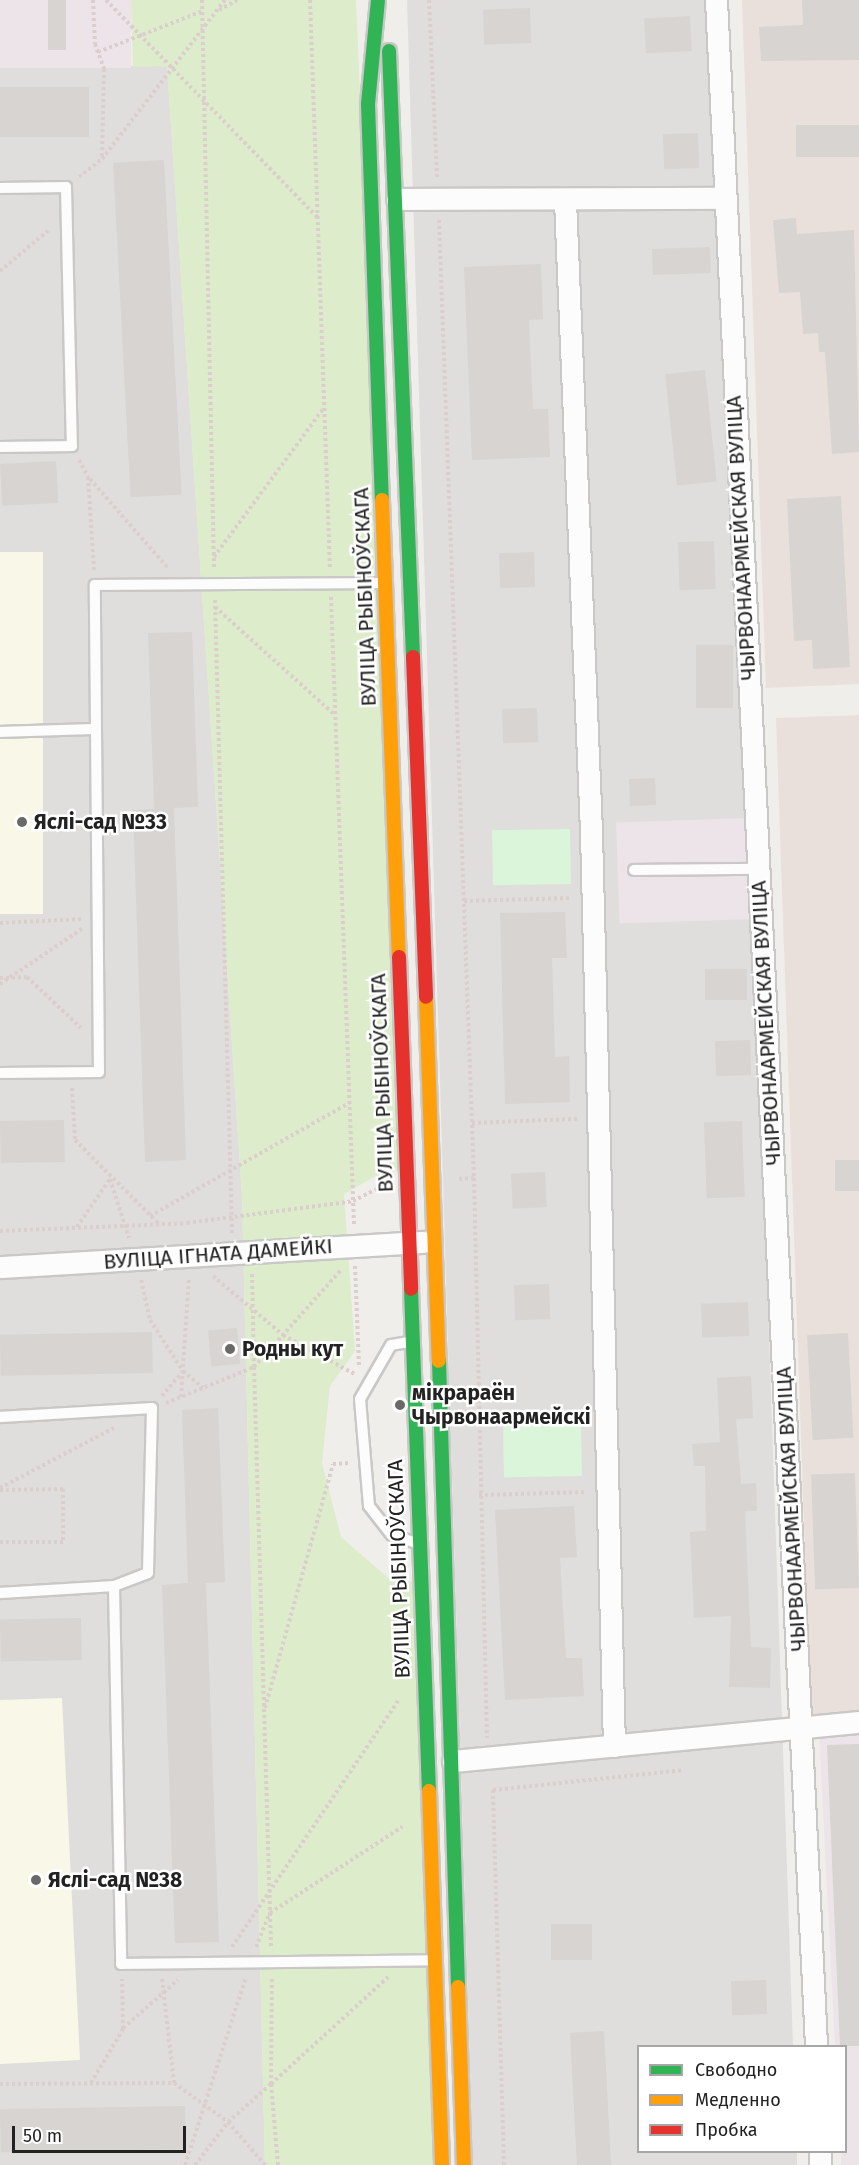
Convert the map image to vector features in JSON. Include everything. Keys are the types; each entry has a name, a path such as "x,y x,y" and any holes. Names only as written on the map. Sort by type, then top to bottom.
{"main road":[{"name":"ВУЛІЦА РЫБІНОЎСКАГА","path":"378,0 368,104 442,2165"},
{"path":"386,0 397,199 433,1180 464,2165"}],"street":[{"name":"ЧЫРВОНААРМЕЙСКАЯ ВУЛІЦА","path":"716,0 816,2045"},
{"path":"397,199 724,198"},
{"path":"566,200 593,897 614,1746"},
{"name":"ВУЛІЦА ІГНАТА ДАМЕЙКІ","path":"0,1267 242,1252 355,1254 409,1243 435,1241"},
{"path":"453,1761 859,1722"}],"lane":[{"path":"0,188 66,187 72,446 0,447"},
{"path":"0,1073 99,1072 95,585 385,582"},
{"path":"0,732 96,729"},
{"path":"634,870 758,869"},
{"path":"412,1341 391,1345 367,1382 360,1399 369,1506 392,1535 419,1544"},
{"path":"0,1417 153,1408 148,1574 114,1586 0,1593"},
{"path":"114,1586 121,1964 272,1959 434,1960"}],"path":[{"path":"93,0 98,52 104,69 102,159"},
{"path":"106,0 205,105 318,218"},
{"path":"202,0 214,584 232,1217 242,1252 253,1309 272,1959 272,2084 278,2165"},
{"path":"66,187 102,159 225,0"},
{"path":"216,12 237,0"},
{"path":"310,0 359,1366"},
{"path":"429,0 474,1178 479,1495 487,1738 497,1738"},
{"path":"98,52 138,34 203,10"},
{"path":"0,271 67,216"},
{"path":"214,558 324,407"},
{"path":"72,446 88,477 182,584"},
{"path":"88,477 95,585"},
{"path":"215,607 335,715"},
{"path":"464,902 593,897"},
{"path":"0,923 97,918"},
{"path":"0,984 97,918"},
{"path":"0,978 27,977 99,1044"},
{"path":"71,1072 75,1140 110,1179 159,1224"},
{"path":"150,1216 349,1103"},
{"path":"472,1123 598,1119"},
{"path":"433,1180 474,1178"},
{"path":"110,1179 137,1260 150,1320 183,1371 203,1388"},
{"path":"76,1227 110,1179"},
{"path":"0,1231 187,1223 353,1201 392,1182 406,1181"},
{"path":"181,1397 190,1257 187,1223"},
{"path":"153,1408 254,1367 355,1254"},
{"path":"190,1257 283,1335 367,1382"},
{"path":"153,1408 183,1371"},
{"path":"0,1489 122,1424"},
{"path":"264,1711 333,1464 365,1461"},
{"path":"0,1489 63,1489 63,1542 0,1542"},
{"path":"479,1495 607,1491"},
{"path":"222,1961 398,1701"},
{"path":"504,2165 492,1790 682,1770"},
{"path":"185,2165 251,1960 270,1913 402,1827"},
{"path":"195,2165 228,2122 407,1960"},
{"path":"91,2084 123,2029 163,1991 207,1962"},
{"path":"160,1963 174,2083"},
{"path":"121,1964 123,2029"},
{"path":"0,2084 174,2083 228,2122 265,2165"}],"shaded area":[{"path":"0,0 131,0 131,68 0,68"},
{"path":"407,0 724,0 793,2045 637,2045 637,2153 797,2153 797,2165 473,2165"},
{"path":"742,0 859,0 859,684 766,688"},
{"path":"167,65 242,1195 265,2165 0,2165 0,68"},
{"name":"Яслі-сад №33","path":"0,552 43,552 43,914 0,914"},
{"path":"859,715 859,1725 811,1726 776,718"},
{"path":"748,818 752,919 620,924 616,823"},
{"name":"Яслі-сад №38","path":"62,1698 80,2060 0,2064 0,1700"},
{"path":"859,1730 859,2165 841,2165 842,2153 847,2153 847,2045 835,2045 819,1732"}],"green space":[{"path":"131,0 356,0 406,1168 374,1177 344,1194 355,1351 330,1386 322,1463 341,1537 393,1582 419,1581 439,2165 265,2165 242,1195 167,66 133,67"},
{"path":"570,829 571,884 493,885 492,830"},
{"path":"581,1422 582,1476 504,1477 503,1423"}],"building":[{"path":"48,0 66,0 66,50 48,50"},
{"path":"802,0 859,0 859,60 761,61 759,27 803,25"},
{"path":"530,8 531,43 484,45 483,10"},
{"path":"690,16 692,51 646,53 644,18"},
{"path":"0,87 89,87 89,137 0,137"},
{"path":"796,125 859,125 859,157 796,157"},
{"path":"698,133 699,168 664,169 663,134"},
{"path":"164,160 182,495 131,497 113,163"},
{"path":"796,218 797,234 854,230 859,452 832,454 825,352 819,352 818,333 803,334 800,292 779,293 773,220"},
{"path":"710,247 711,273 653,275 652,249"},
{"path":"541,264 543,319 529,320 533,409 548,409 550,457 472,460 464,267"},
{"path":"705,370 717,481 677,486 665,374"},
{"path":"56,461 58,503 2,506 0,464"},
{"path":"841,496 850,667 813,669 812,640 794,641 787,499"},
{"path":"714,541 716,589 680,590 678,542"},
{"path":"534,552 535,587 500,588 499,553"},
{"path":"192,632 198,807 174,808 186,1160 145,1162 133,810 154,809 148,633"},
{"path":"696,645 733,645 733,708 696,708"},
{"path":"537,708 538,742 503,743 502,709"},
{"path":"655,778 656,805 630,806 629,779"},
{"path":"565,912 567,958 552,958 555,1057 569,1056 570,1102 505,1104 500,913"},
{"path":"705,969 747,969 747,1000 705,1000"},
{"path":"750,1040 751,1075 716,1076 715,1041"},
{"path":"64,1120 65,1162 1,1163 0,1121"},
{"path":"742,1121 745,1197 707,1198 704,1122"},
{"path":"835,1160 859,1160 859,1191 835,1191"},
{"path":"545,1172 547,1207 513,1209 511,1174"},
{"path":"549,1284 550,1319 515,1320 514,1285"},
{"path":"748,1302 749,1336 702,1338 701,1304"},
{"path":"237,1328 240,1364 211,1366 208,1331"},
{"path":"152,1332 153,1373 1,1376 0,1335"},
{"path":"848,1333 853,1438 813,1440 807,1335"},
{"path":"751,1376 753,1418 736,1419 741,1484 756,1483 757,1511 745,1511 751,1647 771,1648 770,1688 729,1687 731,1616 694,1618 690,1532 706,1531 705,1466 694,1466 692,1444 720,1442 717,1378"},
{"path":"218,1408 225,1582 206,1583 219,1942 175,1943 162,1585 188,1583 182,1410"},
{"path":"855,1473 859,1588 815,1589 811,1475"},
{"path":"574,1506 577,1557 560,1558 566,1658 582,1658 584,1696 505,1700 495,1510"},
{"path":"81,1618 82,1660 1,1661 0,1619"},
{"path":"859,1744 859,2046 840,2045 827,1745"},
{"path":"551,1924 592,1924 592,1960 551,1960"},
{"path":"766,1980 767,2014 732,2015 731,1981"},
{"path":"604,2031 611,2165 577,2165 570,2033"},
{"path":"185,2106 186,2149 1,2152 0,2109"}],"traffic: fast":[{"path":"378,0 368,104 382,500"},
{"path":"389,51 413,657"},
{"path":"411,1289 429,1791"},
{"path":"439,1361 458,1987"}],"traffic: slow":[{"path":"382,500 399,957"},
{"path":"426,997 439,1361"},
{"path":"429,1791 442,2165"},
{"path":"458,1987 464,2165"}],"traffic: jam":[{"path":"413,657 426,997"},
{"path":"399,957 411,1289"}],"place":[{"name":"Яслі-сад №33","path":"22,822"},
{"name":"Родны кут","path":"230,1349"},
{"name":"мікрараён Чырвонаармейскі","path":"400,1405"},
{"name":"Яслі-сад №38","path":"36,1880"}]}
